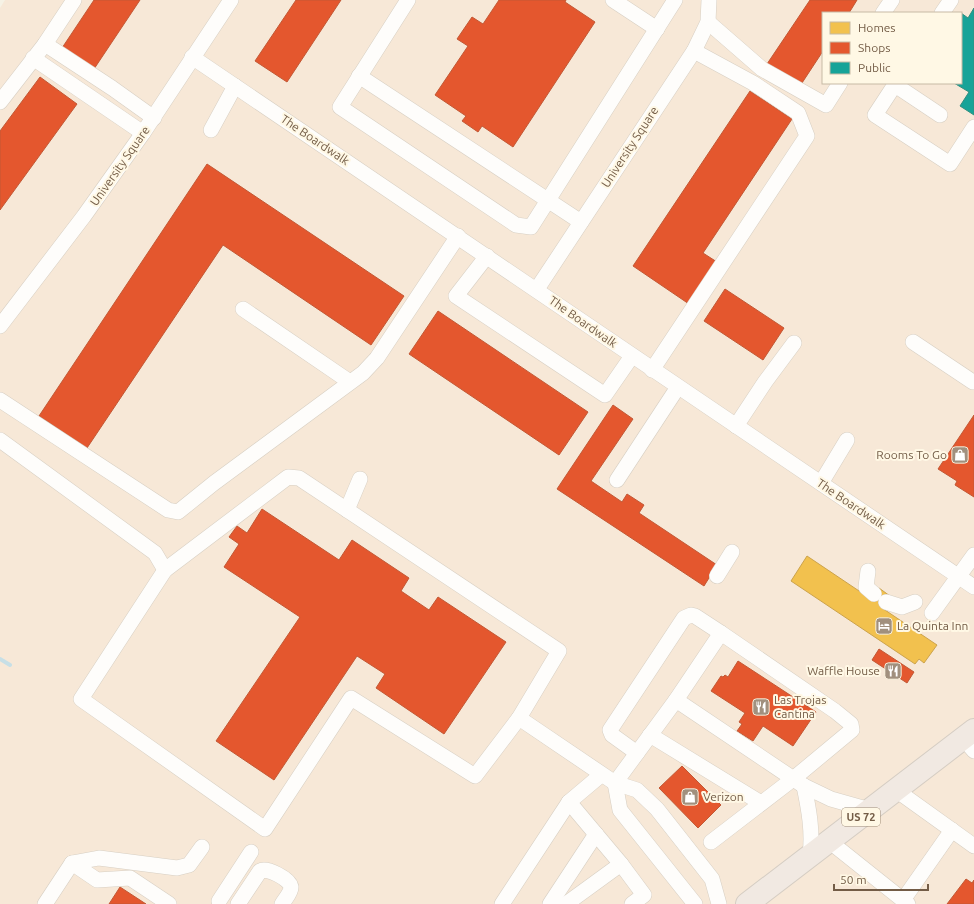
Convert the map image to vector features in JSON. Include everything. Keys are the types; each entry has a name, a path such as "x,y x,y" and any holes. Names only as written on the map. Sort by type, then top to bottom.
{"highway":[{"name":"US 72","path":"747,904 896,790 970,740"}],"street":[{"path":"0,102 45,44 74,0"},
{"name":"University Square","path":"0,326 84,216 154,118 192,57 231,0"},
{"path":"408,0 340,107 516,225 531,227 676,0"},
{"path":"613,0 657,29"},
{"name":"University Square","path":"537,289 694,51 708,22 709,0"},
{"path":"884,12 892,0"},
{"path":"943,12 951,0"},
{"path":"708,22 762,68 826,104 839,84"},
{"path":"45,44 154,118"},
{"path":"652,370 807,136 798,113 753,83 694,51"},
{"name":"The Boardwalk","path":"192,57 537,289 652,370 974,587"},
{"path":"33,58 143,133"},
{"path":"359,76 581,222"},
{"path":"940,115 895,84 875,115 950,164 974,127"},
{"path":"211,130 235,86"},
{"path":"0,400 168,510 178,512 214,483 363,373 377,358 458,236"},
{"path":"487,256 456,296 605,395 632,356"},
{"path":"243,309 350,382"},
{"path":"913,342 973,382"},
{"path":"736,426 765,382 794,343"},
{"path":"617,480 678,387"},
{"path":"0,440 155,553 165,570"},
{"path":"821,483 847,440"},
{"path":"288,477 299,478 347,510 559,651 519,718 475,776 351,698 265,829 81,699 165,570 288,477"},
{"path":"347,510 360,479"},
{"path":"717,576 732,552"},
{"path":"932,613 974,555"},
{"path":"868,571 866,587 880,598 902,607 915,602"},
{"path":"637,753 612,735 610,730 684,618 691,615 695,616 721,633 835,711 851,724 852,730 798,782 761,803 711,842"},
{"path":"695,904 620,810 615,783 676,700 721,633"},
{"path":"676,700 798,782 831,799 870,810"},
{"path":"519,718 615,783 637,790 657,809 712,879 719,904"},
{"path":"650,735 761,803"},
{"path":"502,904 569,802 601,774"},
{"path":"798,782 810,815 812,838 810,856"},
{"path":"896,790 974,846"},
{"path":"569,802 621,864 644,895 632,904"},
{"path":"829,841 906,902 952,830"},
{"path":"550,904 596,834"},
{"path":"45,904 72,863 99,858 178,868 189,865 202,847"},
{"path":"220,903 251,852"},
{"path":"72,863 97,880 130,878 169,904"},
{"path":"566,904 621,864"},
{"path":"238,904 260,871 263,869 267,869 288,882 291,886 290,891 282,904"}],"shaded area":[{"path":"5,0 974,0 974,904 0,904 0,8"}],"building: Homes":[{"name":"La Quinta Inn","path":"807,556 871,599 879,588 890,596 882,608 937,645 924,663 919,659 915,664 791,581"}],"building: Shops":[{"path":"94,0 140,0 94,69 62,48"},
{"path":"296,0 341,0 287,82 255,61"},
{"path":"499,0 566,0 565,2 595,22 513,147 482,126 478,132 462,121 466,116 435,95 468,46 457,39 472,17 483,24"},
{"path":"810,0 857,0 850,12 822,12 822,53 800,86 767,64"},
{"path":"40,77 77,104 0,210 0,131"},
{"path":"750,91 792,119 703,253 717,262 689,304 633,266"},
{"path":"207,164 404,296 371,345 223,245 87,448 39,416"},
{"path":"725,289 784,328 763,360 704,321"},
{"path":"438,311 588,412 559,455 409,354"},
{"path":"613,405 633,419 591,481 622,502 627,494 644,505 639,513 717,565 704,586 557,489"},
{"name":"Rooms To Go","path":"974,415 974,497 955,485 957,481 938,469"},
{"path":"262,509 339,560 352,540 409,578 401,591 429,610 438,597 506,642 444,734 376,688 385,674 357,656 274,780 216,741 300,617 224,567 239,544 229,537 237,526 247,533"},
{"path":"879,649 914,672 907,683 872,660"},
{"path":"738,661 816,712 793,746 763,726 753,741 737,731 742,724 739,722 745,713 711,691 721,676 723,677 725,675 728,677"},
{"name":"Verizon","path":"682,766 721,805 698,828 659,788"},
{"path":"966,879 972,883 974,880 974,904 947,904"},
{"path":"120,887 146,904 109,904"}],"building: Public":[{"path":"974,8 974,115 960,106 969,92 956,84 962,84 962,14 968,18"}],"waterway":[{"path":"0,659 10,665"}],"place":[{"name":"Rooms To Go","path":"960,455"},
{"name":"La Quinta Inn","path":"884,626"},
{"name":"Waffle House","path":"893,671"},
{"name":"Las Trojas Cantina","path":"761,707"},
{"name":"Verizon","path":"690,797"}]}
